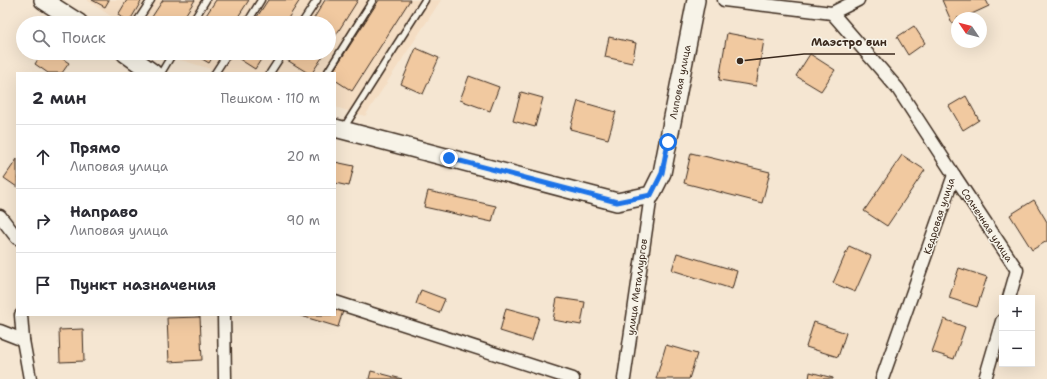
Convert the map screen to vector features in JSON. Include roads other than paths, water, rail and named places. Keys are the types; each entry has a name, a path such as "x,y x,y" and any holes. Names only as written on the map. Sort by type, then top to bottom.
{"main road":[{"path":"43,0 60,7 71,16"},
{"name":"Липовая улица","path":"651,195 662,173 696,0"},
{"path":"135,60 152,72"},
{"path":"339,129 617,202 651,195"}],"street":[{"path":"724,0 832,13 858,0"},
{"name":"Кедровая улица","path":"832,13 898,89 954,176 882,379"},
{"name":"Солнечная улица","path":"954,176 1017,270 1010,295"},
{"name":"улица Металлургов","path":"624,379 651,195"},
{"path":"0,216 16,237"},
{"path":"336,302 573,379"},
{"path":"21,316 23,340 30,379"},
{"path":"224,316 225,379"},
{"path":"985,379 999,331"},
{"path":"0,332 23,340"}],"lane":[{"path":"141,16 151,0"},
{"path":"196,16 206,0"},
{"path":"251,16 261,0"},
{"path":"307,16 317,0"},
{"path":"336,59 373,0"},
{"path":"339,129 425,0"},
{"path":"162,72 169,60"},
{"path":"216,72 223,60"},
{"path":"271,72 278,60"},
{"path":"328,72 335,60"}],"place":[{"name":"Маэстро вин","path":"740,61"}]}
